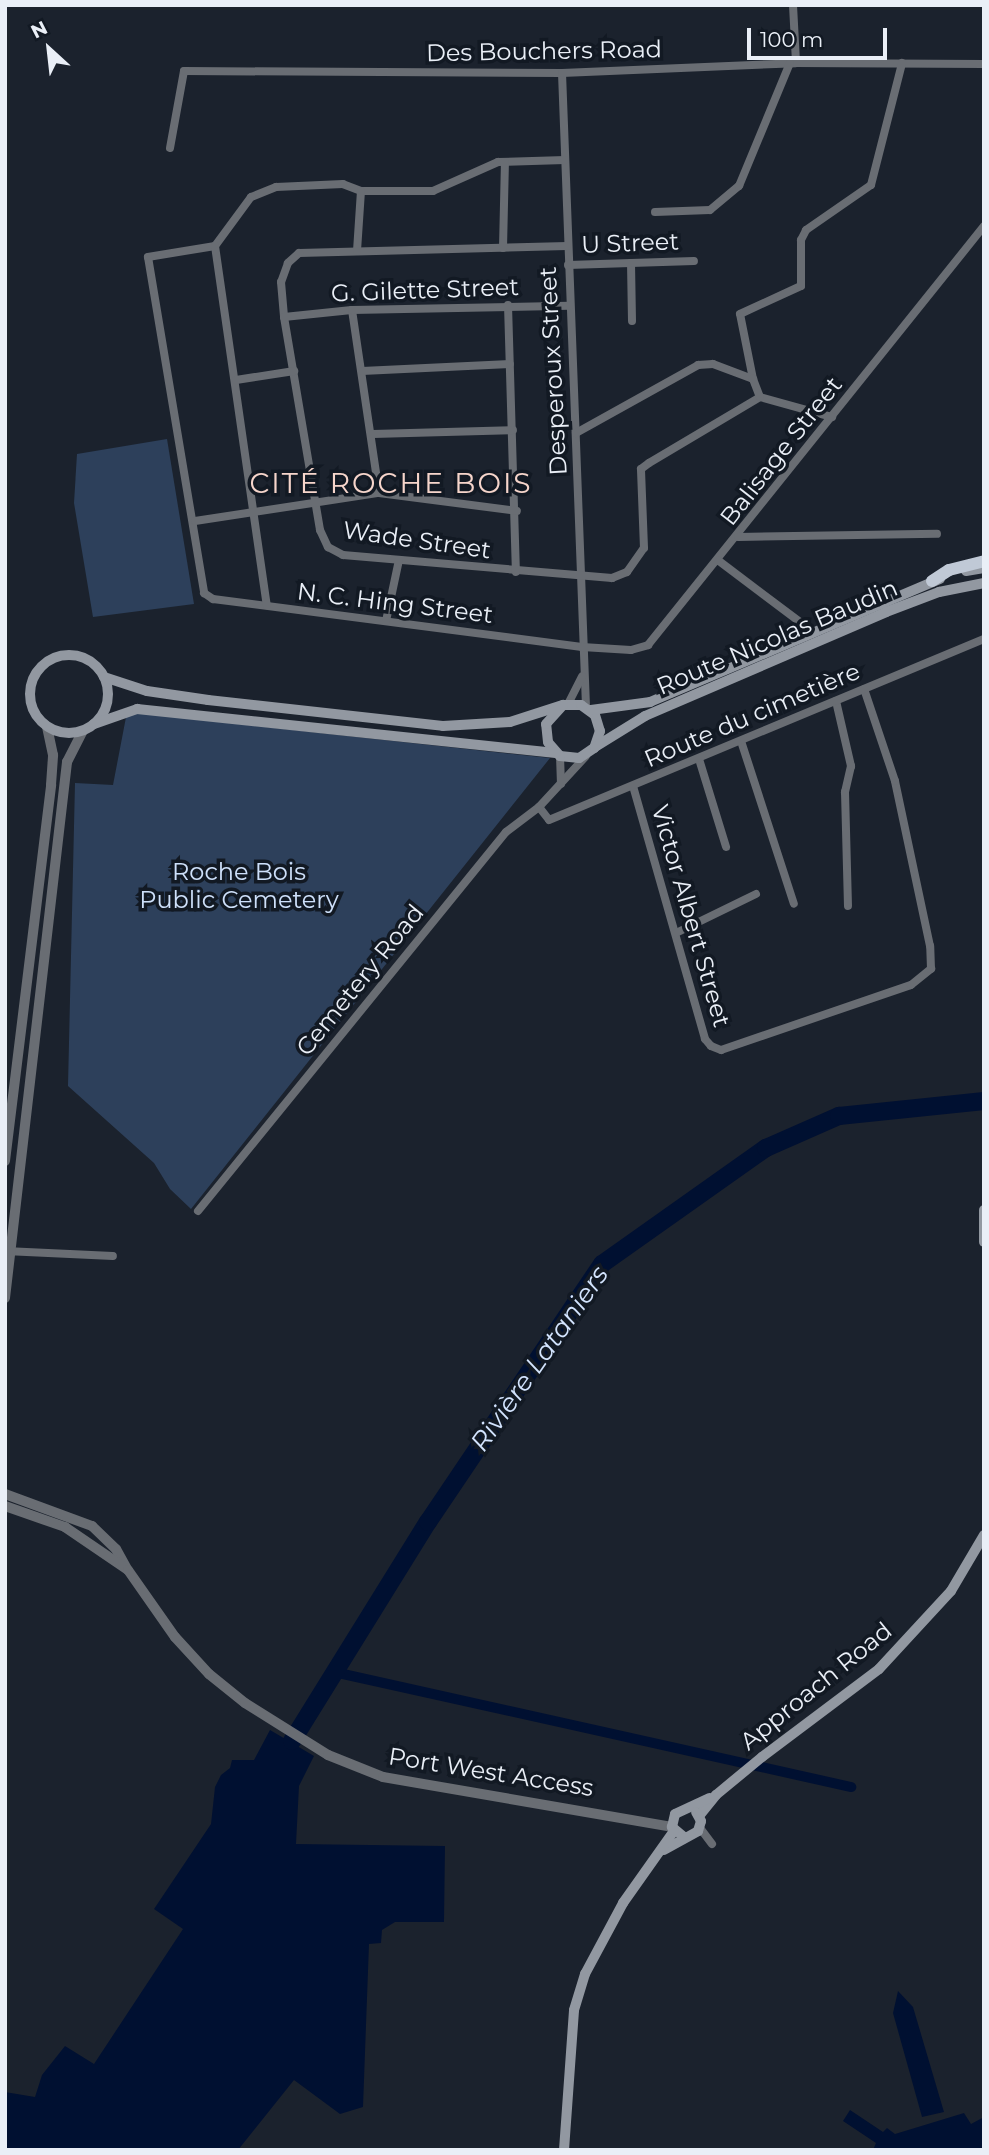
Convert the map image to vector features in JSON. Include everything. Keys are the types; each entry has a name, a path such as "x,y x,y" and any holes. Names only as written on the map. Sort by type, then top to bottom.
{"highway":[{"path":"932,582 949,570 984,561"}],"main road":[{"name":"Route Nicolas Baudin","path":"589,708 650,702 932,582 984,568"},
{"name":"Route Nicolas Baudin","path":"591,751 625,725 873,618 939,592 984,583"},
{"path":"75,656 88,660 104,677 147,691 208,701 443,726 510,722 566,705 589,708 600,731 591,751 558,755 137,709 94,724 83,731 71,733 47,727 32,707 30,694 39,669 50,660 75,656"},
{"path":"94,724 107,704 104,677"},
{"path":"558,755 548,742 546,724 566,705"},
{"path":"984,1210 984,1242"},
{"name":"Approach Road","path":"675,1814 716,1795 879,1669 951,1591 984,1535"},
{"name":"Approach Road","path":"699,1822 716,1795"},
{"path":"564,2150 574,2010 584,1974 623,1903 677,1831 699,1822 689,1808"},
{"path":"675,1814 677,1831"}],"street":[{"path":"655,212 710,210 739,187 793,63 793,5"},
{"name":"Des Bouchers Road","path":"170,148 184,71 562,73 793,63 984,64"},
{"path":"832,417 760,397 753,379 740,314 801,286 801,240 806,230 872,185 902,64"},
{"name":"Desperoux Street","path":"562,73 582,647 589,708"},
{"path":"517,511 379,493 317,499 195,521 148,257 215,246 251,197 276,187 343,184 362,191 433,191 505,162 565,160"},
{"path":"503,248 505,162"},
{"path":"362,191 357,251 567,246"},
{"name":"Balisage Street","path":"582,647 631,650 648,645 719,561 984,226"},
{"path":"215,246 256,509 267,605"},
{"name":"Wade Street","path":"357,251 299,253 288,263 281,282 284,317 317,499 320,530 328,547 343,555 581,578 612,578 627,572 644,548 641,469 760,397"},
{"name":"U Street","path":"568,265 694,261"},
{"path":"631,263 632,321"},
{"path":"508,305 517,511 516,572"},
{"name":"G. Gilette Street","path":"284,317 352,310 508,305 569,306"},
{"path":"352,310 373,434 379,493"},
{"path":"362,370 510,364"},
{"path":"576,433 688,368 713,364 753,379"},
{"path":"236,380 294,371"},
{"path":"373,434 513,430"},
{"name":"N. C. Hing Street","path":"195,521 204,593 213,599 582,647"},
{"path":"738,537 937,534"},
{"path":"386,621 399,560"},
{"path":"719,561 804,625"},
{"name":"Route du cimetière","path":"538,807 549,820 984,639"},
{"path":"566,705 577,693 584,667"},
{"name":"Victor Albert Street","path":"633,786 705,1039 721,1050 925,977 932,962 917,880 895,781 864,689"},
{"path":"836,701 851,766 845,792 848,906"},
{"path":"5,1161 51,785 53,755 47,727"},
{"path":"5,1298 8,1251 67,762 83,731"},
{"path":"741,741 794,904"},
{"name":"Cemetery Road","path":"198,1211 506,832 538,807 591,751"},
{"path":"558,755 561,784"},
{"path":"699,759 726,847"},
{"path":"676,933 756,894"},
{"path":"8,1251 113,1256"},
{"name":"Port West Access","path":"5,1494 92,1526 117,1549 128,1570 175,1637 209,1674 256,1710 328,1755 383,1777 650,1820"},
{"path":"5,1506 65,1527 128,1570"},
{"path":"650,1820 675,1814"},
{"path":"650,1820 677,1831"},
{"path":"699,1822 712,1844"}],"green space":[{"path":"167,439 194,604 93,617 74,503 77,454"},
{"name":"Roche Bois Public Cemetery","path":"127,712 550,758 191,1209 170,1189 154,1163 68,1086 75,783 113,785"}],"shaded area":[{"path":"270,1730 314,1756 299,1786 296,1844 445,1846 444,1922 395,1922 382,1930 381,1943 369,1944 363,2107 340,2114 294,2080 238,2150 5,2150 5,2092 35,2097 42,2075 65,2046 94,2064 183,1929 154,1909 211,1824 215,1787 221,1775 230,1768 232,1760 254,1760"},
{"path":"898,1991 913,2007 944,2112 922,2117 893,2013"},
{"path":"850,2110 883,2132 887,2128 895,2134 964,2113 971,2124 984,2117 984,2150 873,2150 876,2143 843,2121"}],"waterway":[{"name":"Rivière Lataniers","path":"292,1741 428,1522 602,1264 766,1148 839,1116 984,1101"},
{"path":"334,1672 851,1787"}],"district":[{"name":"CITÉ ROCHE BOIS","path":"391,483"}]}
